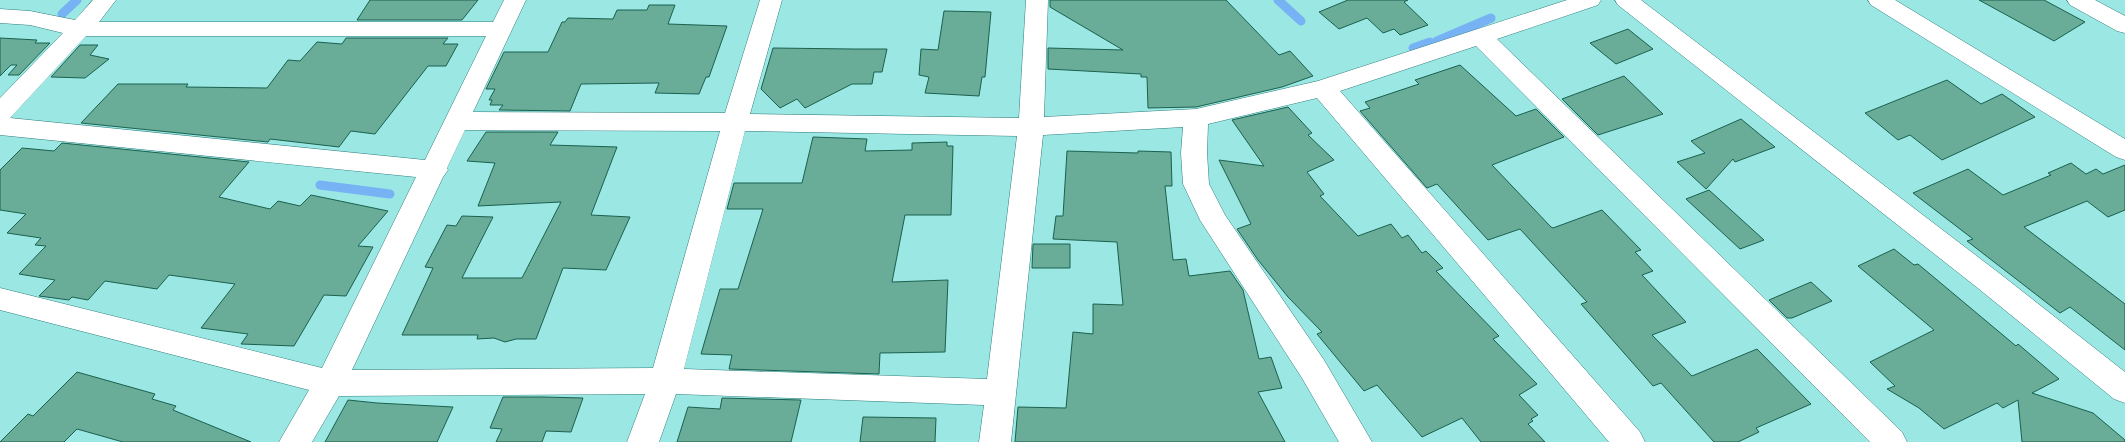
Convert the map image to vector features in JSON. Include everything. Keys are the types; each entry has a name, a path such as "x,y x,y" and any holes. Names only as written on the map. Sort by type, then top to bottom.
{"street":[{"path":"0,113 105,0"},
{"path":"295,442 330,383 459,121 515,0"},
{"path":"643,442 665,381 735,122 771,0"},
{"path":"994,442 1031,127 1038,0"},
{"path":"459,121 735,122 1031,127 1196,118 1323,88 1481,37 1539,6 1590,0"},
{"path":"1626,0 1989,281 2125,390"},
{"path":"1879,0 2125,151"},
{"path":"2078,0 2125,26"},
{"path":"0,16 30,18 80,29 502,29"},
{"path":"1481,37 1891,442"},
{"path":"1323,88 1629,442"},
{"path":"1196,118 1194,153 1196,184 1214,220 1313,368 1356,442"},
{"path":"0,126 435,170"},
{"path":"0,299 330,383 665,381 1000,392"}],"building":[{"path":"370,0 478,0 462,20 357,20"},
{"path":"1050,0 1226,0 1279,55 1290,51 1313,76 1282,87 1196,107 1148,108 1147,77 1141,77 1141,74 1048,69 1048,48 1123,50 1050,7"},
{"path":"1348,0 1408,0 1404,2 1428,25 1400,35 1394,29 1383,33 1367,18 1339,29 1319,12"},
{"path":"1979,0 2044,0 2085,22 2054,41"},
{"path":"649,5 675,5 668,24 727,26 709,77 706,77 699,94 655,93 659,83 581,84 570,111 499,110 503,105 490,105 492,100 489,100 495,89 486,89 504,52 548,52 562,22 565,22 568,18 613,19 617,10 647,10"},
{"path":"944,11 991,12 985,77 982,77 979,96 925,93 929,77 919,75 921,49 938,50"},
{"path":"1628,29 1653,49 1616,64 1590,43"},
{"path":"0,38 37,40 35,43 50,43 19,75 8,75 17,65 11,65 0,76"},
{"path":"346,38 448,38 443,44 458,44 446,66 428,66 375,134 351,131 339,147 270,139 268,142 81,123 118,84 188,84 186,87 267,88 288,60 300,61 317,42 342,44"},
{"path":"80,45 98,45 90,55 109,59 85,78 51,77"},
{"path":"773,48 887,49 882,72 874,72 872,84 852,84 805,108 797,99 780,108 761,89"},
{"path":"1460,65 1516,116 1536,109 1564,137 1492,165 1551,227 1553,228 1602,210 1641,250 1635,252 1653,271 1642,275 1686,322 1652,335 1692,376 1757,349 1811,404 1756,428 1759,432 1738,442 1714,442 1661,383 1653,386 1581,304 1587,302 1520,229 1488,240 1437,184 1427,188 1360,111 1370,108 1365,102 1419,84 1415,80"},
{"path":"1624,76 1663,114 1598,135 1562,99"},
{"path":"1947,80 1981,104 2002,94 2035,117 1942,160 1910,135 1898,140 1865,113"},
{"path":"1288,107 1312,133 1308,135 1334,160 1307,172 1324,194 1320,196 1358,236 1391,224 1402,238 1408,235 1422,253 1426,251 1443,268 1436,271 1499,336 1493,339 1537,384 1519,395 1538,415 1531,419 1533,421 1528,424 1545,442 1481,442 1462,418 1422,437 1377,385 1364,391 1317,334 1322,332 1288,297 1258,260 1237,229 1251,224 1219,160 1264,166 1232,120"},
{"path":"1741,119 1775,147 1735,162 1733,159 1706,189 1677,162 1705,153 1691,141"},
{"path":"486,132 558,132 550,145 617,147 591,215 630,217 606,270 563,268 536,339 516,339 505,342 494,338 477,339 478,335 402,335 433,268 425,267 447,225 456,226 462,216 493,217 462,278 522,278 561,202 478,206 495,163 467,161"},
{"path":"813,137 867,139 865,151 912,150 912,143 947,142 947,146 953,146 951,215 905,215 892,282 948,280 945,352 880,353 879,374 729,369 732,355 701,354 720,289 738,289 763,209 727,209 734,183 802,183"},
{"path":"62,143 249,162 219,197 270,209 278,201 300,206 311,195 388,211 358,246 373,247 346,296 324,295 294,346 241,344 248,334 201,328 235,284 169,275 157,289 105,281 88,300 72,297 69,300 39,296 55,280 19,274 46,246 35,245 41,238 7,233 26,214 0,210 0,170 22,148 54,151"},
{"path":"1067,151 1171,152 1172,186 1165,186 1173,260 1186,259 1189,276 1230,271 1243,290 1259,359 1271,357 1282,388 1258,392 1285,442 1015,442 1018,407 1066,408 1073,332 1093,334 1093,304 1123,305 1117,242 1053,239 1056,216 1063,216"},
{"path":"2071,163 2086,174 2096,169 2103,174 2125,165 2125,210 2108,217 2087,201 2024,227 2125,304 2125,350 2070,307 2060,313 1967,241 1973,239 1913,193 1968,169 2003,195 2051,175 2048,173"},
{"path":"1709,190 1764,240 1740,249 1686,199"},
{"path":"1033,244 1070,244 1070,268 1032,268"},
{"path":"1894,249 1914,265 1918,264 2016,346 2018,344 2059,379 2032,393 2093,413 2125,442 2022,442 2018,400 2003,408 1997,403 1944,429 1919,408 1887,389 1895,386 1870,362 1934,330 1858,266"},
{"path":"1811,282 1832,301 1792,318 1787,318 1769,300"},
{"path":"77,372 155,394 152,399 176,406 173,410 251,442 123,442 77,429 64,442 0,442 28,414 33,416"},
{"path":"503,397 583,398 571,432 546,431 542,442 496,442 502,429 490,428"},
{"path":"722,398 801,400 791,442 677,442 688,407 720,409"},
{"path":"348,400 453,407 437,442 325,442"},
{"path":"863,417 936,418 935,442 860,442"}],"waterway":[{"path":"62,14 77,0"},
{"path":"1278,0 1301,21"},
{"path":"1437,41 1491,18"},
{"path":"1413,48 1430,42"},
{"path":"320,185 390,194"}]}
